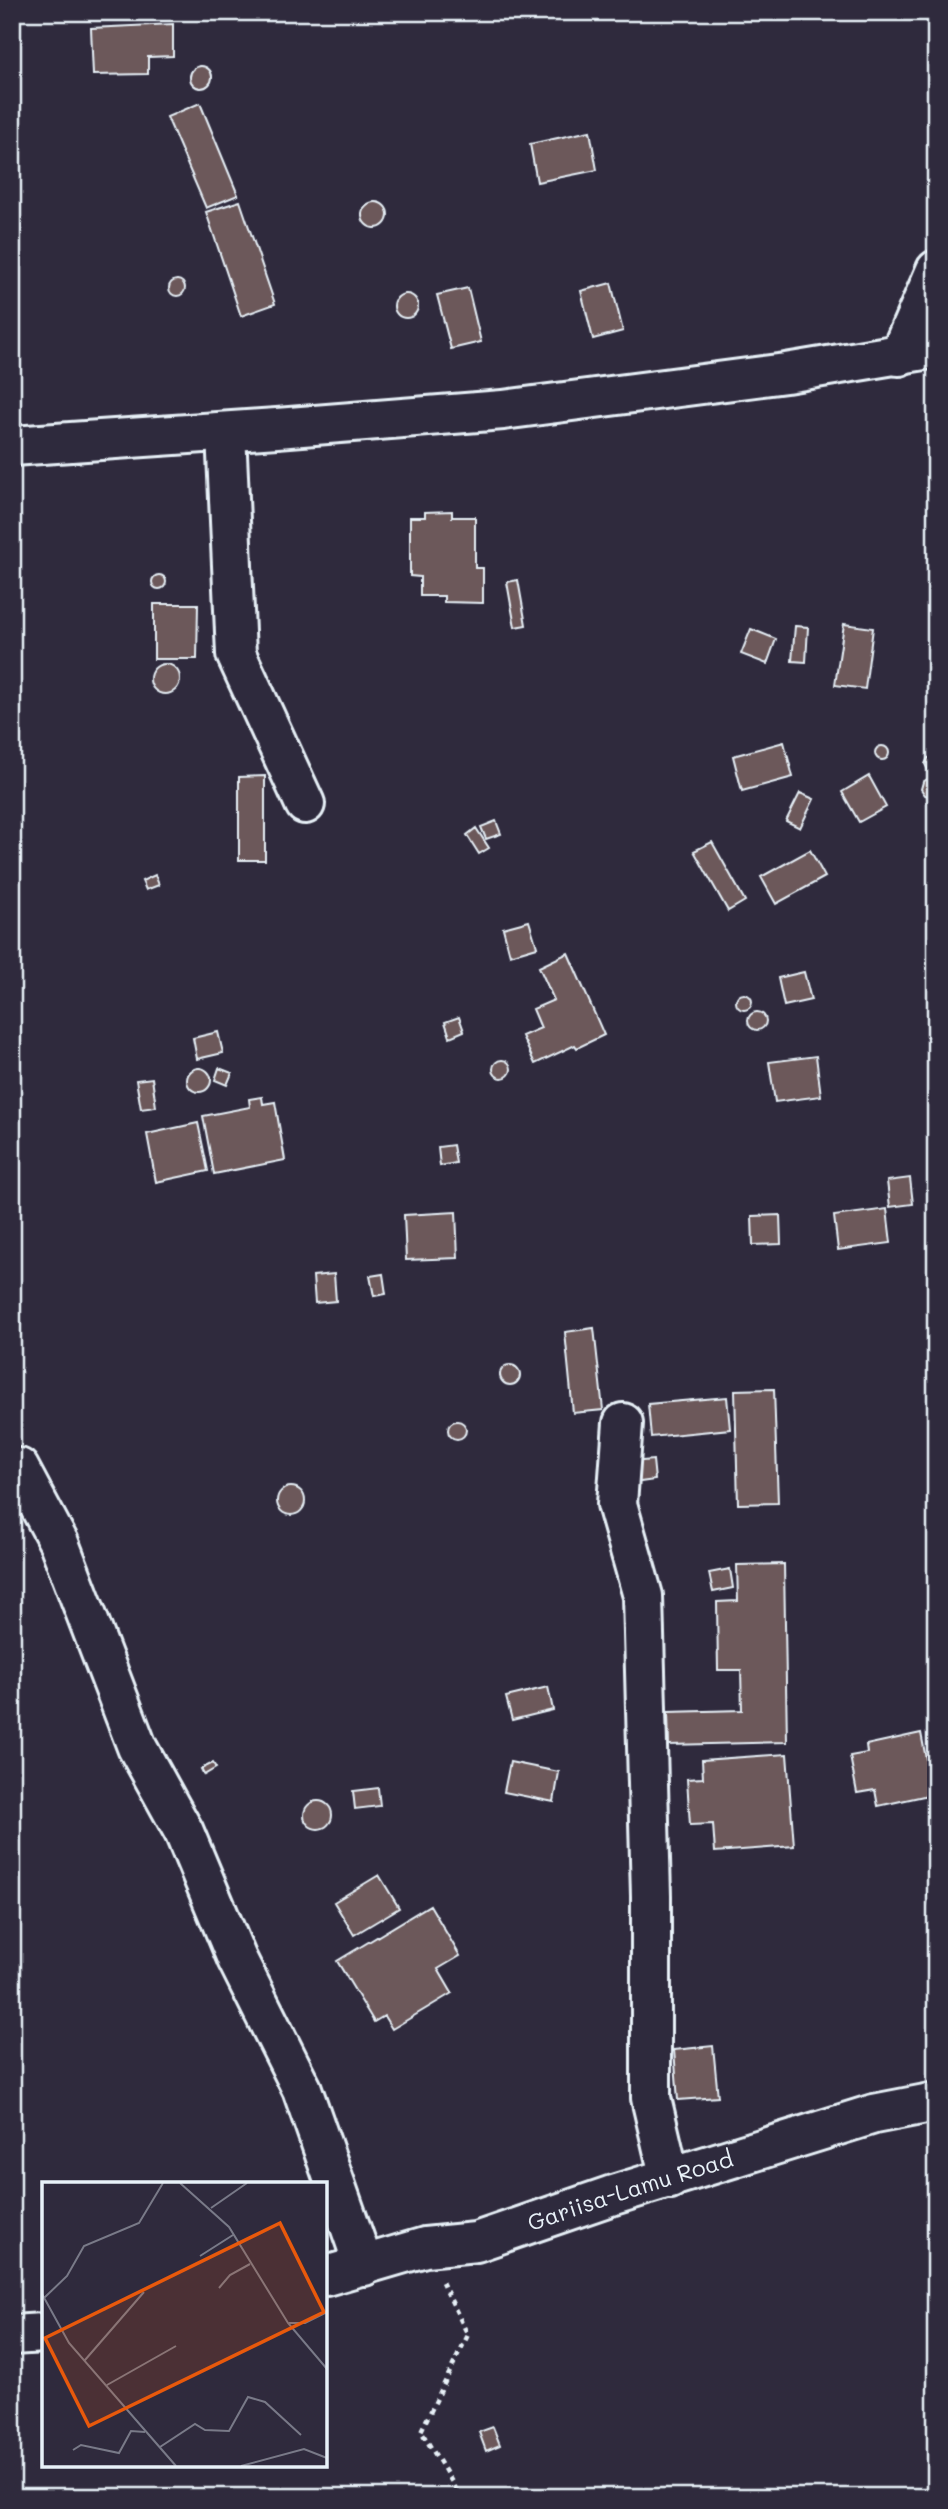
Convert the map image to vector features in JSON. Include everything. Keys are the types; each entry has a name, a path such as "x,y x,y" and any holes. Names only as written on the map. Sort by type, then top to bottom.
{"street":[{"path":"899,356 936,270"},
{"path":"12,446 503,410 786,373 936,348"},
{"path":"226,432 236,654 306,804"},
{"path":"623,1423 617,1504 643,1596 650,1896 651,2098 670,2179"},
{"path":"19,1468 59,1543 137,1747 184,1832 237,1959 302,2089 364,2266"},
{"name":"Gariisa-Lamu Road","path":"327,2276 425,2247 476,2242 610,2196 874,2114 936,2102"},
{"path":"12,2335 42,2333"}],"path":[{"path":"425,2247 468,2335 421,2431 461,2497"}],"building":[{"path":"173,24 173,56 148,57 148,74 93,75 91,28"},
{"path":"201,66 209,69 212,77 209,85 201,88 193,85 190,77 193,69"},
{"path":"200,103 238,195 206,208 167,117"},
{"path":"590,131 597,170 537,182 530,144"},
{"path":"240,201 275,304 241,316 206,212"},
{"path":"375,202 384,206 388,215 384,224 375,228 366,224 362,215 366,206"},
{"path":"177,280 183,282 183,294 177,296 171,294 169,288 171,282"},
{"path":"611,283 623,331 593,339 581,291"},
{"path":"468,288 481,342 451,349 437,295"},
{"path":"406,294 417,301 418,306 411,317 406,318 395,311 394,306 401,295"},
{"path":"452,511 452,517 475,517 475,568 483,568 483,603 444,602 444,596 420,596 420,577 410,576 410,517 425,517 425,512"},
{"path":"159,575 164,577 164,587 159,589 154,587 152,582 154,577"},
{"path":"518,580 526,625 515,627 507,582"},
{"path":"154,604 198,604 197,659 154,659"},
{"path":"844,624 873,628 865,689 835,685"},
{"path":"795,626 808,627 806,662 792,661"},
{"path":"751,629 776,639 767,664 741,654"},
{"path":"165,664 176,668 180,679 176,690 165,694 154,690 150,679 154,668"},
{"path":"784,742 793,777 742,791 733,756"},
{"path":"879,746 885,746 889,753 885,760 879,760 875,756 875,750"},
{"path":"934,756 934,773 928,770 925,764 928,758"},
{"path":"265,776 265,860 239,860 239,777"},
{"path":"869,776 886,807 859,822 842,792"},
{"path":"929,778 936,780 936,794 931,797 925,795 921,789 923,782"},
{"path":"800,793 814,799 800,828 786,821"},
{"path":"496,821 501,834 486,839 481,827"},
{"path":"476,828 489,848 479,854 467,835"},
{"path":"712,842 745,901 728,911 694,851"},
{"path":"810,850 825,877 776,904 761,877"},
{"path":"155,875 159,885 146,890 142,881"},
{"path":"529,921 537,947 510,955 503,928"},
{"path":"568,953 604,1035 535,1064 522,1036 541,1028 533,1009 554,1000 539,967"},
{"path":"804,972 811,1000 784,1006 778,978"},
{"path":"744,994 750,996 750,1008 744,1010 738,1008 736,1002 738,996"},
{"path":"757,1012 763,1015 766,1021 763,1027 757,1030 751,1027 748,1021 751,1015"},
{"path":"459,1017 464,1031 450,1037 445,1022"},
{"path":"218,1032 223,1053 197,1059 193,1038"},
{"path":"816,1056 821,1096 775,1102 769,1062"},
{"path":"502,1060 508,1063 511,1069 508,1075 502,1078 496,1075 493,1069 496,1063"},
{"path":"199,1068 207,1072 211,1080 207,1088 199,1092 191,1088 187,1080 191,1072"},
{"path":"219,1068 232,1073 227,1085 215,1080"},
{"path":"152,1078 156,1107 141,1109 136,1080"},
{"path":"262,1097 263,1104 275,1102 285,1160 214,1174 203,1116 250,1107 249,1099"},
{"path":"198,1123 208,1171 156,1182 147,1134"},
{"path":"453,1145 456,1163 440,1166 438,1147"},
{"path":"910,1178 913,1204 890,1207 887,1181"},
{"path":"887,1209 891,1243 838,1250 834,1216"},
{"path":"456,1212 458,1258 406,1260 404,1215"},
{"path":"780,1215 781,1244 753,1245 752,1216"},
{"path":"334,1274 336,1301 315,1303 313,1276"},
{"path":"383,1274 386,1294 374,1296 370,1276"},
{"path":"594,1328 603,1410 573,1413 565,1332"},
{"path":"506,1365 514,1365 520,1375 514,1385 506,1385 500,1379 500,1371"},
{"path":"774,1389 778,1503 738,1504 735,1390"},
{"path":"727,1397 730,1429 651,1437 648,1404"},
{"path":"457,1421 463,1424 466,1430 463,1436 457,1439 451,1436 448,1430 451,1424"},
{"path":"653,1460 655,1480 633,1483 631,1462"},
{"path":"291,1487 301,1491 305,1501 301,1511 291,1515 281,1511 277,1501 281,1491"},
{"path":"784,1564 787,1742 669,1745 668,1712 742,1710 741,1670 718,1670 717,1602 738,1601 737,1565"},
{"path":"730,1569 733,1588 713,1592 709,1573"},
{"path":"548,1687 553,1710 512,1720 506,1697"},
{"path":"921,1733 928,1769 936,1767 936,1787 932,1788 933,1794 878,1806 875,1790 857,1793 850,1756 867,1753 866,1745"},
{"path":"787,1754 794,1846 715,1852 713,1824 690,1825 687,1779 703,1778 702,1760"},
{"path":"510,1762 559,1772 554,1802 504,1792"},
{"path":"213,1763 216,1768 204,1775 201,1769"},
{"path":"378,1788 380,1806 355,1809 353,1791"},
{"path":"318,1801 328,1805 332,1815 328,1825 318,1829 308,1825 304,1815 308,1805"},
{"path":"379,1875 399,1908 354,1935 334,1902"},
{"path":"936,1892 936,1928 928,1894"},
{"path":"430,1905 460,1956 438,1969 452,1993 392,2029 384,2016 374,2022 337,1961"},
{"path":"713,2046 718,2097 678,2100 674,2050"},
{"path":"493,2427 500,2445 486,2451 479,2432"}]}
